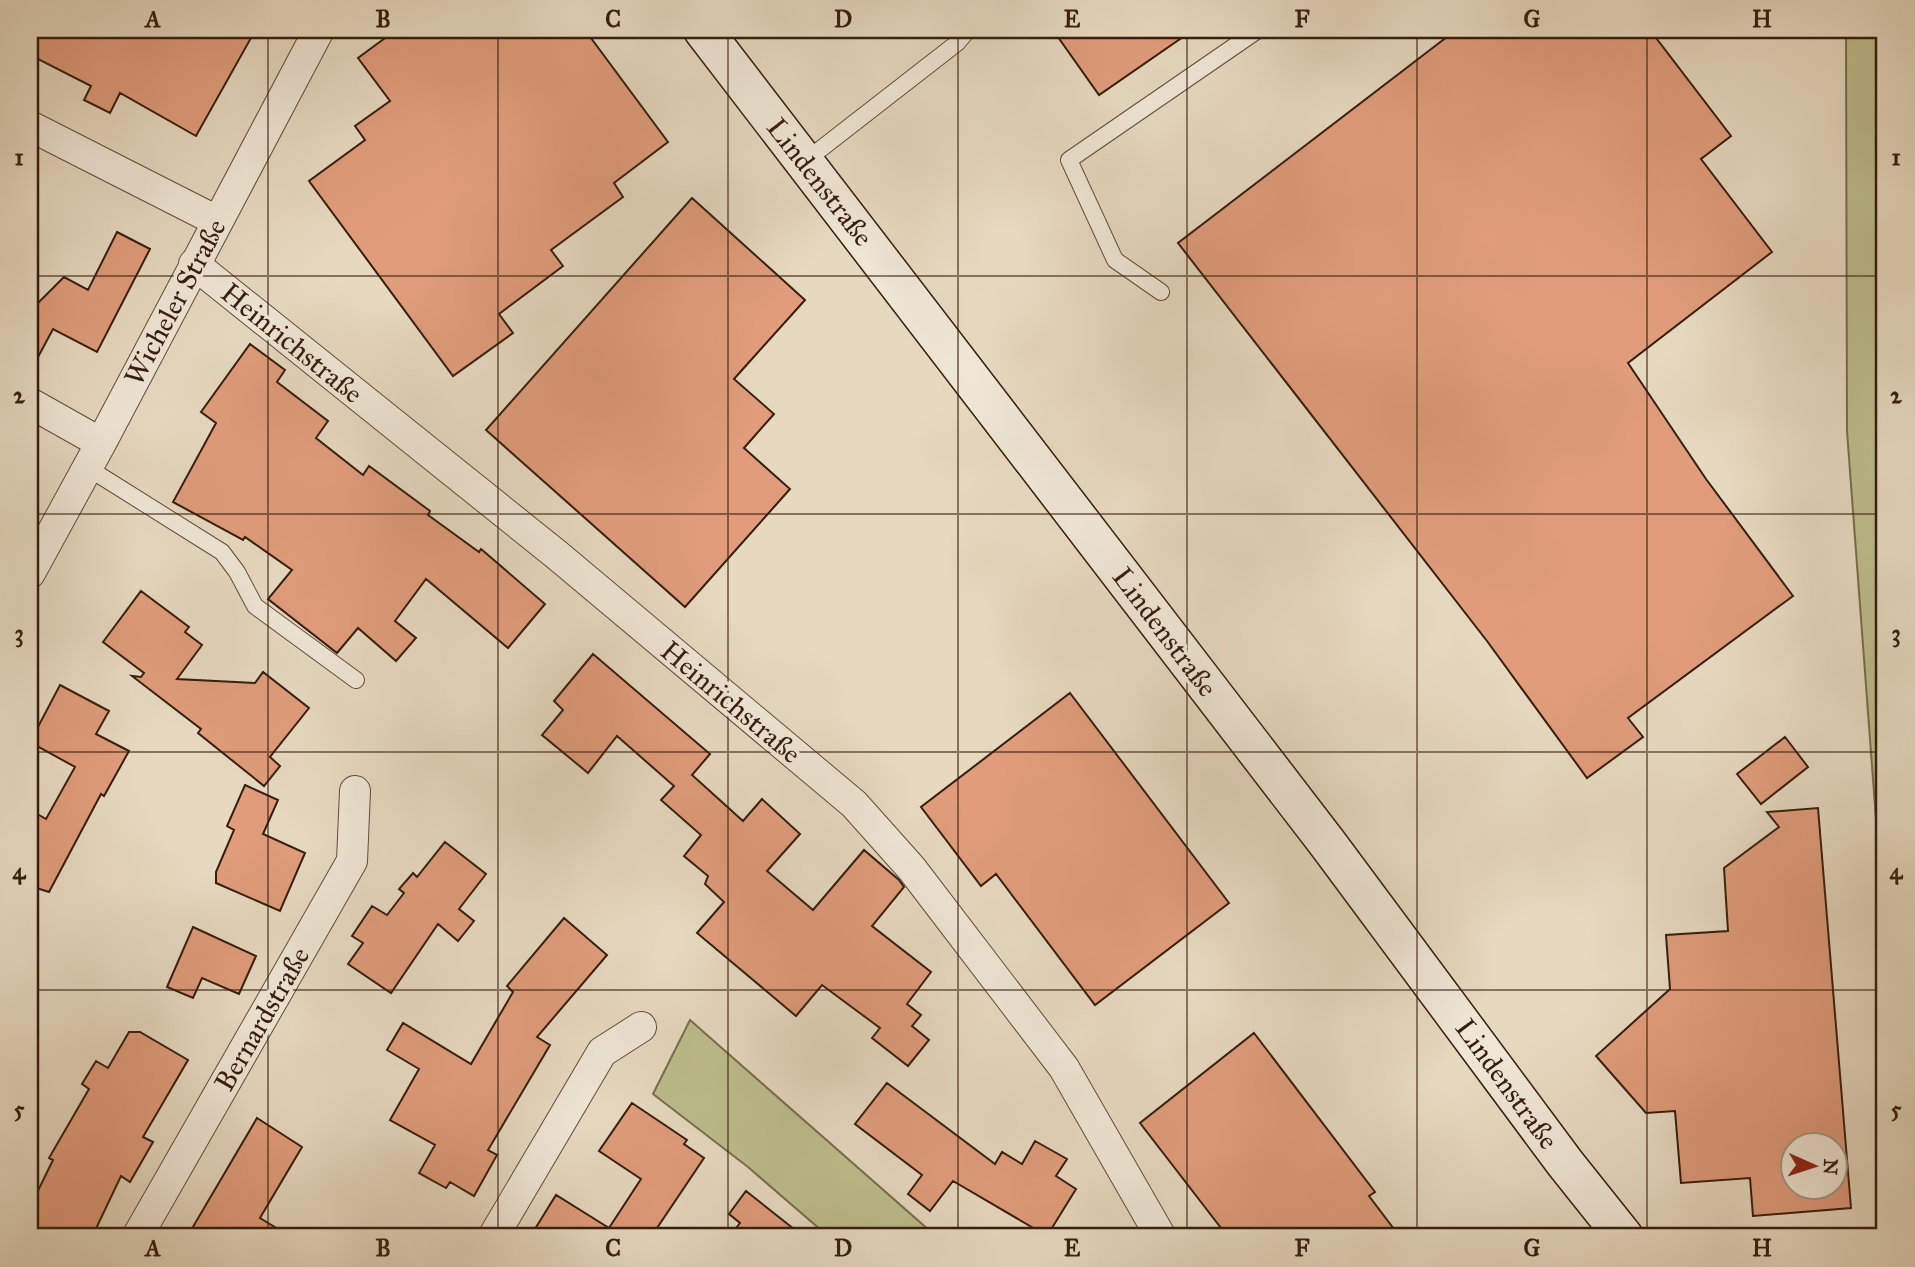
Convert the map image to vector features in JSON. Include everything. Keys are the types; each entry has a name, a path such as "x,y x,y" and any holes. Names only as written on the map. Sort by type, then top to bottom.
{"street":[{"name":"Wicheler Straße","path":"30,573 320,30"},
{"name":"Lindenstraße","path":"703,30 1328,844 1623,1237"},
{"path":"30,126 217,221"},
{"name":"Heinrichstraße","path":"194,264 557,555 854,804 912,869 1064,1068 1161,1237"},
{"path":"30,403 94,456"},
{"name":"Bernardstraße","path":"137,1237 352,861 355,791"},
{"path":"493,1237 602,1052 641,1027"}],"lane":[{"path":"804,162 957,43 968,30"},
{"path":"1161,292 1115,260 1069,160 1258,30"},
{"path":"94,456 222,552 237,572 255,606 356,680"}],"green space":[{"path":"1846,30 1878,30 1876,427 1885,591 1885,940 1847,431"},
{"path":"690,1020 930,1231 926,1237 829,1237 748,1167 653,1094"}],"building":[{"path":"30,30 237,30 251,38 196,136 120,93 110,113 84,100 91,86 30,55"},
{"path":"396,30 585,30 668,142 614,183 623,197 551,250 563,266 499,314 513,333 453,376 309,181 365,140 355,126 390,101 358,58"},
{"path":"1053,30 1193,30 1099,95"},
{"path":"1456,30 1650,30 1731,136 1701,159 1772,252 1628,363 1706,479 1793,596 1628,718 1643,737 1587,778 1487,641 1178,243"},
{"path":"692,198 805,300 734,379 774,414 744,448 790,489 685,607 486,430"},
{"path":"117,232 150,249 97,352 53,329 30,372 30,311 64,277 88,290"},
{"path":"250,344 285,370 277,382 328,421 316,438 363,475 369,466 430,511 428,515 479,552 481,549 545,604 508,648 426,579 395,621 416,638 396,661 358,628 337,653 268,599 292,570 245,537 243,540 173,502 216,423 201,412"},
{"path":"141,591 189,627 185,632 202,645 177,679 255,683 263,672 309,708 270,757 280,766 264,786 198,733 201,729 132,676 141,677 144,673 103,642"},
{"path":"593,654 710,754 692,775 743,821 762,799 800,834 767,871 813,910 864,850 899,880 904,887 872,926 931,972 907,1004 921,1015 912,1026 929,1040 908,1066 872,1038 880,1028 822,985 796,1016 697,933 724,902 705,884 708,876 684,856 701,835 661,800 674,786 617,736 588,773 542,735 563,710 554,701"},
{"path":"60,685 109,711 96,734 129,751 104,796 101,794 49,892 30,886 30,810 46,819 75,767 30,742"},
{"path":"1070,693 1229,903 1095,1005 996,874 981,886 921,807"},
{"path":"1785,737 1808,767 1761,804 1737,774"},
{"path":"245,785 278,800 263,834 305,853 280,911 216,883 216,872 234,830 227,826"},
{"path":"1818,808 1845,1130 1778,1130 1778,1200 1848,1200 1848,1172 1851,1208 1753,1216 1750,1178 1681,1183 1675,1111 1646,1113 1596,1056 1670,989 1666,935 1728,931 1724,868 1779,827 1767,812"},
{"path":"445,842 486,874 459,909 474,921 458,941 438,924 391,993 348,964 363,943 352,936 372,906 387,915 404,893 399,889 413,873 417,877"},
{"path":"564,918 607,955 537,1037 550,1045 488,1150 497,1155 474,1196 450,1182 446,1188 419,1173 435,1145 390,1120 419,1069 387,1050 403,1023 471,1064 513,992 507,986"},
{"path":"193,927 256,956 239,994 202,978 193,998 167,987"},
{"path":"129,1032 140,1032 188,1060 143,1137 153,1142 130,1182 121,1176 92,1237 30,1237 30,1207 53,1160 49,1158 89,1089 82,1084 96,1061 108,1068"},
{"path":"1254,1033 1375,1192 1369,1196 1400,1237 1228,1237 1140,1123"},
{"path":"887,1083 995,1164 1002,1152 1022,1164 1035,1141 1067,1159 1056,1176 1076,1189 1047,1236 953,1181 930,1211 908,1194 922,1175 855,1124"},
{"path":"632,1103 687,1140 684,1144 704,1158 651,1237 530,1237 556,1195 609,1228 641,1179 599,1151"},
{"path":"257,1118 302,1147 260,1218 291,1237 187,1237"},
{"path":"746,1191 804,1237 729,1237 740,1223 729,1214"}]}
